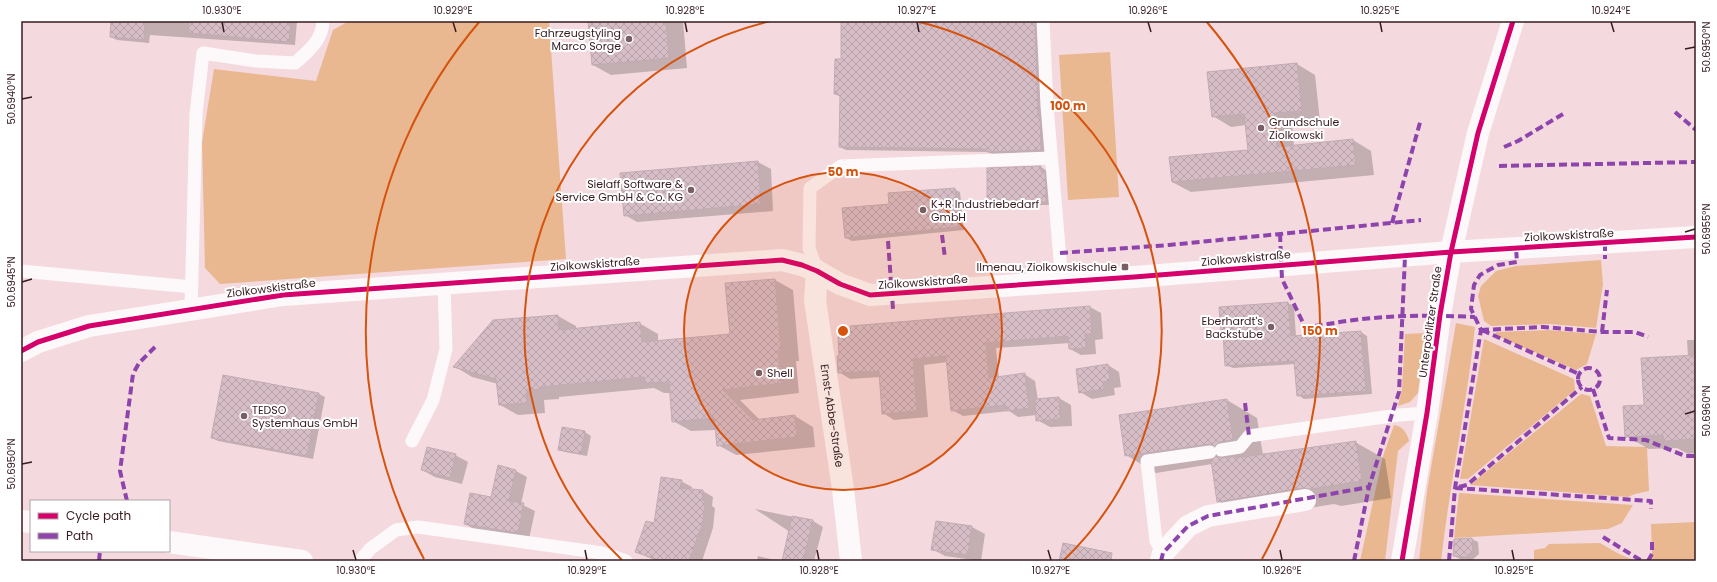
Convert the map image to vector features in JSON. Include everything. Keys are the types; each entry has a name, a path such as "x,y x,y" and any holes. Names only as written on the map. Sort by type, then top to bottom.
{"street":[{"name":"Unterpörlitzer Straße","path":"1402,561 1427,413 1440,315 1451,252 1478,133 1513,21"},
{"name":"Ziolkowskistraße","path":"21,351 38,342 89,326 283,295 782,260 802,265 817,271 840,284 870,295 1062,282 1451,252 1696,237"},
{"name":"Ernst-Abbe-Straße","path":"817,271 815,300 843,489 851,561"},
{"path":"1162,557 1188,526 1208,516 1305,500"},
{"path":"170,542 302,561"}],"lane":[{"path":"191,309 196,114 203,53 256,61 295,63 311,49 323,28 323,21"},
{"path":"1043,21 1046,106 1052,158 1062,282"},
{"path":"817,271 809,248 810,188 841,166 1052,158"},
{"path":"21,271 192,287"},
{"path":"412,441 433,400 446,349 444,284"},
{"path":"1162,557 1156,541 1147,461 1240,447 1250,436 1399,415 1427,413"},
{"path":"360,561 370,549 396,530 418,527 602,553 626,561"}],"shaded area":[{"path":"349,21 549,21 566,259 220,284 205,268 202,142 214,69 316,81 333,30"},
{"path":"1110,52 1119,197 1068,200 1059,55"},
{"path":"1601,260 1603,284 1596,328 1550,324 1491,326 1484,321 1478,296 1481,286 1496,271 1516,266"},
{"path":"1456,323 1475,327 1468,385 1441,561 1419,561 1427,491"},
{"path":"1549,330 1596,334 1587,364 1576,370 1495,335 1496,332"},
{"path":"1426,333 1418,393 1410,402 1398,406 1402,389 1405,334"},
{"path":"1484,339 1574,379 1575,390 1468,479 1460,479"},
{"path":"1581,394 1590,396 1606,446 1647,447 1649,491 1628,497 1470,485"},
{"path":"1394,425 1404,430 1409,441 1398,451 1385,561 1360,561 1383,456"},
{"path":"1459,493 1633,505 1622,523 1608,529 1454,538"},
{"path":"1696,522 1696,561 1648,561 1652,554 1651,524"},
{"path":"1600,543 1619,554 1636,561 1534,561 1534,550 1545,548 1549,544"}],"building":[{"path":"111,21 145,21 144,40 110,37"},
{"path":"189,21 291,21 289,42 189,33"},
{"name":"Fahrzeugstyling Marco Sorge","path":"588,21 666,21 669,58 592,65"},
{"path":"841,21 1035,21 1038,116 1040,116 1041,150 987,152 987,149 839,147 840,95 834,94 835,59 841,59"},
{"name":"Grundschule Ziolkowski","path":"1297,63 1302,111 1274,113 1277,147 1353,139 1356,165 1172,182 1169,157 1248,150 1244,114 1212,117 1207,72"},
{"name":"Sielaff Software & Service GmbH & Co. KG","path":"758,161 761,204 624,216 620,173"},
{"path":"1041,166 1041,172 1045,172 1046,202 987,202 987,168"},
{"path":"955,188 958,227 845,238 842,208 889,204 888,193"},
{"path":"775,279 781,351 778,351 782,383 723,390 753,420 795,415 797,437 717,446 714,418 672,422 669,382 645,383 644,377 541,387 541,389 526,390 527,403 499,405 496,379 453,367 493,320 558,315 559,330 640,322 642,342 730,334 725,283"},
{"path":"1288,302 1291,336 1361,331 1366,391 1297,396 1294,361 1225,366 1223,332 1221,332 1219,307"},
{"path":"1090,306 1092,334 1085,334 1086,348 1069,349 1068,336 986,343 989,378 1025,373 1029,408 1007,411 1006,405 951,411 946,356 913,359 917,411 882,414 879,371 838,373 838,337 851,336 850,326"},
{"path":"1696,355 1696,439 1664,441 1663,435 1625,437 1623,406 1644,405 1641,358"},
{"path":"1108,364 1110,381 1103,382 1104,389 1079,393 1076,369"},
{"path":"223,375 319,393 307,456 211,438"},
{"path":"1059,397 1060,419 1036,421 1035,399"},
{"path":"1227,399 1233,440 1219,442 1215,446 1209,444 1125,456 1119,415"},
{"path":"562,427 585,431 581,454 558,450"},
{"path":"1356,441 1362,481 1310,489 1303,488 1217,502 1211,460 1216,456 1222,458 1236,456 1236,458"},
{"path":"427,447 456,454 450,478 421,470"},
{"path":"498,465 516,470 509,501 524,503 518,533 464,524 470,493 491,497"},
{"path":"661,477 682,480 680,488 703,490 702,500 705,501 703,522 689,561 662,561 635,552 646,521 654,523"},
{"path":"792,516 813,520 803,561 782,561"},
{"path":"936,521 972,526 968,555 931,550"},
{"path":"1472,538 1473,550 1466,557 1453,556 1454,539"},
{"path":"1063,543 1112,553 1111,561 1059,561"}],"marked path":[{"path":"1675,112 1696,130"},
{"path":"1504,147 1518,141 1563,114"},
{"path":"1392,223 1421,119"},
{"path":"1499,166 1696,162"},
{"path":"1060,253 1169,245 1421,220"},
{"path":"1280,234 1282,279 1305,327 1354,320 1399,316 1475,317"},
{"path":"942,235 945,258"},
{"path":"888,241 893,309"},
{"path":"1605,243 1605,259"},
{"path":"1449,561 1455,488 1481,330 1471,309 1474,285 1480,275 1498,265 1517,262 1516,248"},
{"path":"1354,561 1369,487 1399,392 1405,256"},
{"path":"1602,332 1607,290"},
{"path":"1481,330 1543,327 1602,332 1635,332 1648,337"},
{"path":"1482,330 1579,374"},
{"path":"127,500 120,471 133,374 139,363 155,347"},
{"path":"1589,368 1593,369 1599,375 1600,379 1599,383 1593,389 1589,390 1585,389 1579,383 1578,379 1579,375 1585,369 1589,368"},
{"path":"1459,487 1467,485 1582,387"},
{"path":"1593,389 1609,438 1646,440 1685,456 1696,456"},
{"path":"1245,403 1249,436"},
{"path":"1161,561 1163,553 1188,526 1208,516 1369,487"},
{"path":"1455,488 1651,501 1651,509"},
{"path":"1603,537 1642,561"},
{"path":"1648,561 1652,554 1652,538"},
{"path":"99,561 100,552"}],"cycle path":[{"path":"1402,561 1427,413 1440,315 1451,252 1478,133 1513,21"},
{"path":"21,351 38,342 89,326 283,295 782,260 802,265 817,271 840,284 870,295 1134,277 1451,252 1696,237"}],"place":[{"name":"Fahrzeugstyling Marco Sorge","path":"629,39"},
{"name":"Grundschule Ziolkowski","path":"1261,128"},
{"name":"Sielaff Software & Service GmbH & Co. KG","path":"691,190"},
{"name":"K+R Industriebedarf GmbH","path":"923,210"},
{"name":"Ilmenau, Ziolkowskischule","path":"1125,267"},
{"name":"Eberhardt's Backstube","path":"1271,327"},
{"name":"Shell","path":"759,373"},
{"name":"TEDSO Systemhaus GmbH","path":"244,416"}]}
